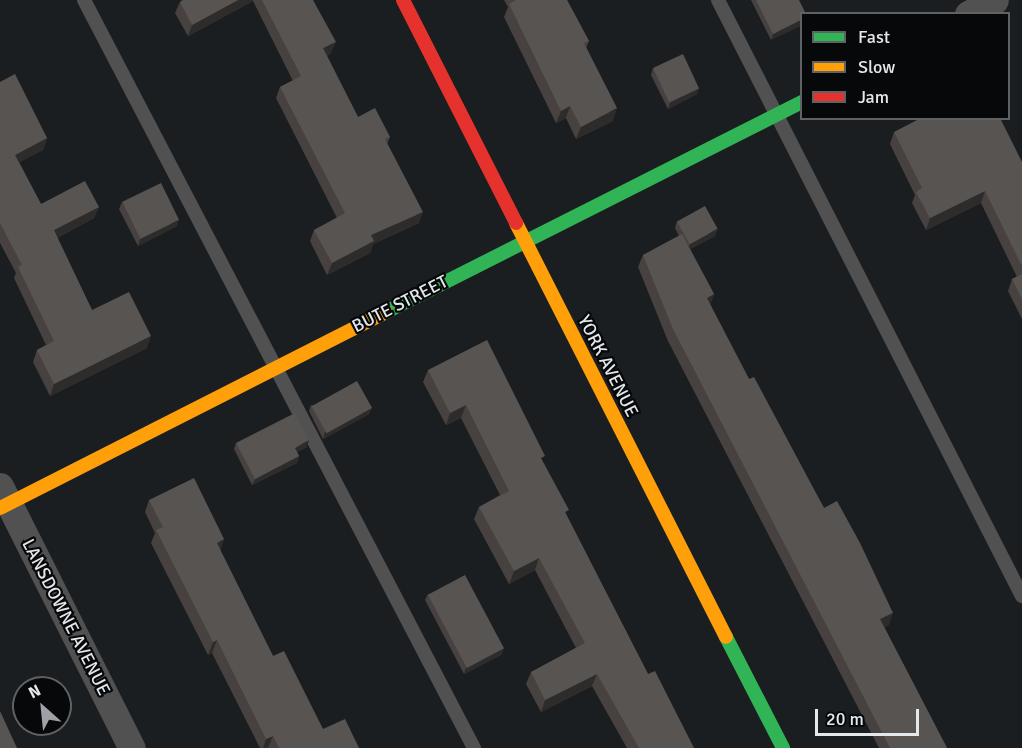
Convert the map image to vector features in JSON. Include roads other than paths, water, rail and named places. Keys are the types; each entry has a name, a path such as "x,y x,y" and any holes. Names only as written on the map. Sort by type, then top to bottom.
{"street":[{"name":"YORK AVENUE","path":"403,0 524,243 783,748"},
{"path":"972,12 995,0"},
{"name":"BUTE STREET","path":"3,499 277,366 800,103"},
{"name":"LANSDOWNE AVENUE","path":"3,499 132,748"}],"lane":[{"path":"84,0 277,366 474,748"},
{"path":"718,0 780,114 1022,596"}]}
